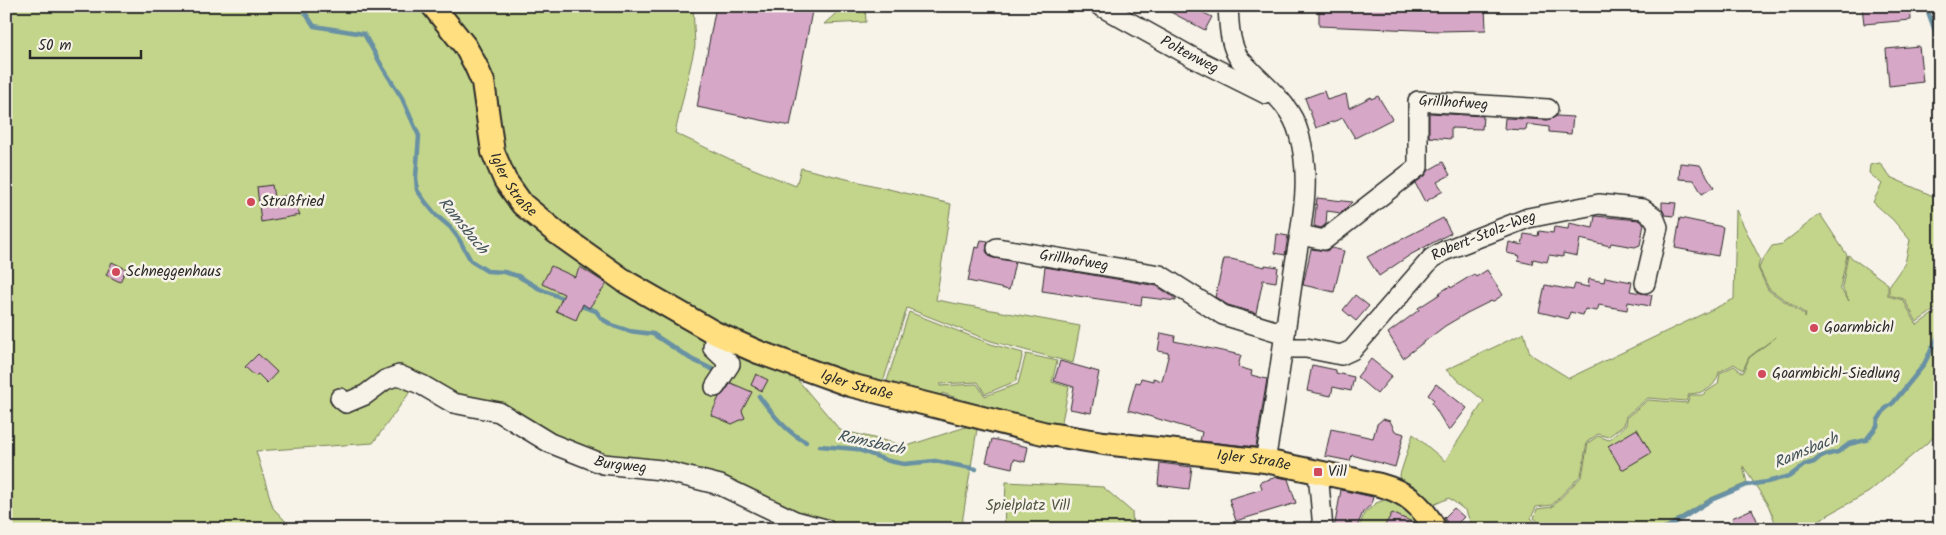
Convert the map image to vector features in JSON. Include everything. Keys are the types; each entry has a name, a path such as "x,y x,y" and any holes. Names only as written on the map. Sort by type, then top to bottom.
{"main road":[{"name":"Igler Straße","path":"433,6 465,46 479,72 483,82 493,152 505,180 522,204 558,233 626,282 715,332 758,352 850,385 1043,433 1104,443 1265,462 1380,485 1401,492 1418,504 1435,529"}],"street":[{"name":"Poltenweg","path":"1100,6 1192,57 1281,101"},
{"path":"1228,6 1230,35 1237,54 1281,101 1294,121 1304,154 1305,189 1301,235 1265,462"},
{"name":"Grillhofweg","path":"1301,235 1324,240 1418,167 1418,101 1548,109"},
{"name":"Robert-Stolz-Weg","path":"1284,341 1306,348 1341,354 1352,350 1432,258 1444,251 1528,218 1599,204 1643,208 1654,217 1658,226 1645,284"},
{"name":"Grillhofweg","path":"997,248 1160,276 1223,315 1284,341"},
{"path":"715,332 713,348 730,364 715,387"},
{"name":"Burgweg","path":"340,398 346,403 365,395 385,380 399,375 422,385 454,403 498,412 550,443 603,464 661,470 720,485 795,521 825,529"},
{"path":"1318,472 1323,529"}],"green space":[{"path":"6,6 693,6 695,46 675,133 736,162 796,186 801,168 951,204 936,300 1080,326 1073,363 991,341 907,308 882,385 761,345 677,303 612,263 486,160 612,284 697,336 797,379 840,430 907,446 978,423 961,529 905,529 873,525 837,527 804,519 606,462 415,385 373,443 256,451 273,508 293,529 6,529"},
{"path":"844,6 865,6 866,22 824,24"},
{"path":"1880,163 1890,177 1940,199 1940,306 1917,322 1904,299 1889,295 1889,286 1905,263 1910,240 1893,220 1873,202 1882,184 1869,173 1870,165"},
{"path":"1736,210 1760,259 1758,268 1768,290 1805,315 1805,318 1806,314 1769,289 1759,268 1772,246 1782,244 1820,214 1847,255 1840,288 1849,301 1842,287 1848,255 1888,284 1888,296 1903,300 1917,325 1940,309 1940,432 1869,492 1803,529 1778,529 1768,505 1743,466 1747,483 1711,498 1661,529 1540,529 1540,523 1534,518 1537,509 1552,507 1582,476 1588,443 1598,436 1609,440 1626,425 1627,417 1648,400 1687,403 1690,395 1702,395 1718,384 1720,373 1734,366 1743,373 1749,358 1776,337 1749,357 1743,370 1734,364 1719,372 1715,382 1709,389 1689,394 1686,401 1648,398 1626,416 1624,425 1608,437 1598,434 1587,442 1581,475 1552,505 1536,507 1531,518 1538,524 1538,529 1473,529 1466,511 1449,498 1433,505 1416,487 1399,478 1413,434 1445,461 1484,401 1446,370 1524,333 1530,354 1569,378 1734,299"},
{"path":"909,312 991,344 1023,353 1016,381 985,394 978,382 940,384 940,386 977,384 985,396 1018,384 1026,354 1057,361 1052,382 1069,387 1061,426 996,411 942,393 942,398 886,384"},
{"name":"Spielplatz Vill","path":"1006,482 1103,487 1132,512 1133,529 1004,529"},
{"path":"1391,498 1405,506 1424,529 1358,529 1365,512 1376,503"}],"building":[{"path":"716,6 813,6 790,126 697,107"},
{"path":"1159,6 1190,6 1212,17 1205,30"},
{"path":"1319,6 1485,6 1486,30 1440,31 1319,26"},
{"path":"1862,6 1910,6 1911,20 1864,24"},
{"path":"1919,46 1923,82 1889,86 1886,49"},
{"path":"1324,91 1327,100 1346,94 1349,108 1371,97 1371,99 1378,96 1392,119 1355,138 1343,118 1316,128 1305,98"},
{"path":"1429,113 1483,116 1482,129 1451,128 1451,139 1429,137"},
{"path":"1557,116 1573,117 1571,134 1549,132 1549,127 1527,124 1526,130 1504,129 1505,118 1547,120"},
{"path":"1443,162 1450,175 1437,182 1443,191 1425,202 1415,183 1425,176 1429,170"},
{"path":"1680,163 1700,165 1714,187 1702,194 1694,180 1679,179"},
{"path":"272,185 274,198 289,195 300,215 261,222 257,187"},
{"path":"1317,198 1352,202 1341,213 1327,211 1326,224 1321,228 1314,226"},
{"path":"1662,202 1676,203 1674,216 1665,215 1662,209"},
{"path":"1595,216 1639,220 1644,224 1640,245 1635,247 1611,243 1610,246 1580,239 1577,256 1563,253 1563,257 1549,255 1547,262 1533,259 1532,264 1518,261 1520,256 1507,253 1509,242 1522,245 1524,234 1538,236 1539,231 1553,233 1554,227 1568,229 1569,223 1593,228"},
{"path":"1443,218 1451,233 1410,255 1379,276 1367,257"},
{"path":"1680,218 1723,227 1718,256 1675,248"},
{"path":"1277,234 1288,236 1285,255 1275,253"},
{"path":"981,240 988,241 986,251 990,257 1015,262 1009,290 968,281 975,247 979,248"},
{"path":"1332,248 1344,251 1334,292 1303,285 1311,249 1326,251"},
{"path":"1224,259 1265,267 1265,265 1278,267 1276,282 1263,280 1256,313 1228,305 1215,297"},
{"name":"Schneggenhaus","path":"112,262 126,269 120,282 106,275"},
{"path":"551,266 575,277 580,267 607,284 589,308 583,304 576,320 556,311 564,294 542,284"},
{"path":"1045,267 1157,286 1176,299 1176,301 1142,297 1141,305 1042,291"},
{"path":"1487,270 1503,295 1445,326 1403,358 1388,333 1419,310 1418,308 1450,286 1451,288 1474,274 1476,277"},
{"path":"1605,277 1632,282 1630,291 1652,295 1650,306 1628,302 1627,310 1599,305 1597,311 1585,309 1583,315 1570,312 1569,319 1539,312 1545,285 1573,290 1575,284 1588,287 1589,279 1604,282"},
{"path":"1355,295 1369,306 1356,321 1343,310"},
{"path":"1161,333 1175,336 1174,341 1241,355 1238,367 1252,371 1251,375 1267,379 1256,447 1200,441 1202,432 1128,410 1136,382 1140,383 1141,378 1153,381 1153,378 1162,381 1169,353 1158,351"},
{"path":"258,354 277,372 267,383 258,374 255,376 245,367"},
{"path":"1371,359 1392,376 1377,394 1357,377"},
{"path":"1060,361 1099,372 1091,413 1070,409 1074,387 1054,381"},
{"path":"1312,365 1336,370 1336,373 1354,377 1351,391 1333,387 1331,396 1307,391"},
{"path":"756,374 768,380 762,391 751,385"},
{"path":"731,383 752,392 742,411 745,418 732,424 711,415 719,397"},
{"path":"1436,384 1467,408 1449,431 1432,403 1434,400 1428,395"},
{"path":"1383,419 1390,421 1395,431 1404,434 1395,467 1352,455 1350,461 1325,456 1331,429 1373,438 1377,424"},
{"path":"1637,429 1651,453 1622,470 1608,446"},
{"path":"992,439 1028,447 1025,462 1014,459 1012,468 986,462"},
{"path":"1160,463 1192,467 1189,489 1158,485"},
{"path":"1277,477 1288,479 1296,503 1236,521 1229,499 1262,489 1260,482"},
{"path":"1341,490 1373,497 1371,505 1363,512 1356,529 1334,529"},
{"path":"1454,508 1464,517 1452,529 1444,518"},
{"path":"1752,509 1759,525 1751,529 1736,529 1732,518"},
{"path":"1392,513 1417,524 1420,529 1383,529"}],"waterway":[{"name":"Ramsbach","path":"298,6 304,11 314,26 364,34 402,98 419,136 417,190 437,216 450,227 471,261 487,271 504,272 518,276 540,289 567,300"},
{"path":"1926,6 1935,31 1940,60"},
{"name":"Ramsbach","path":"578,305 596,311 602,319 614,326 629,331 653,334 691,359 716,371"},
{"name":"Ramsbach","path":"1665,529 1711,500 1747,485 1790,476 1804,465 1814,462 1821,456 1838,452 1849,444 1866,440 1877,426 1878,420 1885,409 1893,403 1923,366 1940,333"},
{"name":"Ramsbach","path":"759,396 786,428 806,442"},
{"name":"Ramsbach","path":"820,446 856,449 889,461 904,464 935,461 976,469"}],"place":[{"name":"Straßfried","path":"251,202"},
{"name":"Schneggenhaus","path":"116,272"},
{"name":"Goarmbichl","path":"1814,328"},
{"name":"Goarmbichl-Siedlung","path":"1762,374"},
{"name":"Vill","path":"1318,472"}]}
